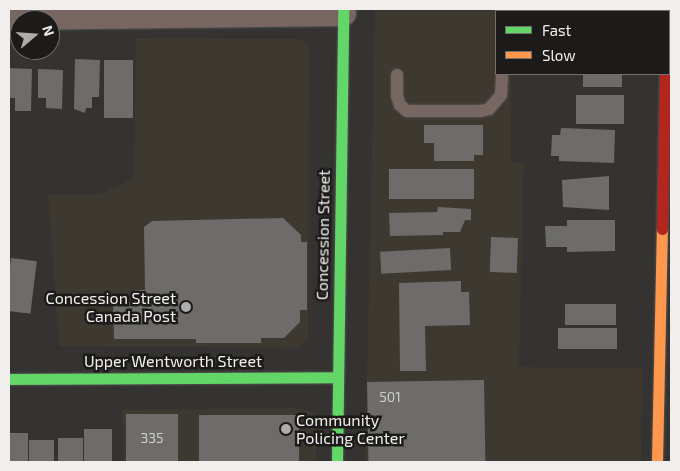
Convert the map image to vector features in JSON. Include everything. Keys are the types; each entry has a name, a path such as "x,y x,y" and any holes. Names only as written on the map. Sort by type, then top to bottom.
{"main road":[{"name":"Concession Street","path":"337,462 343,11"},
{"path":"657,462 665,75"},
{"name":"Upper Wentworth Street","path":"9,379 337,376"}],"street":[{"path":"9,17 343,11"}],"lane":[{"path":"397,75 397,96 400,105 407,111 481,111 489,109 501,95 502,75"}],"shaded area":[{"path":"375,9 512,9 495,10 495,75 511,75 511,162 524,163 519,367 642,368 641,462 365,462"},
{"path":"136,38 297,39 309,44 308,338 300,348 59,346 48,195 101,194 134,178"},
{"path":"293,408 316,412 316,462 124,462 122,410"}],"building":[{"path":"573,9 619,9 619,10"},
{"path":"75,59 100,60 99,97 92,97 92,108 86,108 85,113 74,109"},
{"path":"104,60 133,60 133,118 104,118"},
{"path":"9,68 32,69 31,111 15,111 15,98 9,98"},
{"path":"38,69 63,70 62,109 46,108 46,98 38,98"},
{"path":"583,75 622,75 622,87 583,87"},
{"path":"576,95 624,95 624,124 576,124"},
{"path":"424,125 483,125 483,155 474,155 474,161 434,161 434,143 424,143"},
{"path":"561,128 615,130 614,163 559,161 559,156 551,156 552,135 560,135"},
{"path":"389,169 474,169 474,199 389,199"},
{"path":"609,176 609,210 563,207 562,180"},
{"path":"438,207 471,209 471,220 465,220 460,232 443,232 443,235 390,236 389,213 437,212"},
{"path":"283,218 301,235 301,242 307,242 307,310 300,310 300,322 284,338 261,338 261,343 196,343 196,339 114,339 113,302 135,302 135,290 145,290 144,227 152,221"},
{"path":"567,220 615,220 615,251 567,252 567,247 546,247 545,226 567,226"},
{"path":"491,237 518,238 517,273 490,272"},
{"path":"450,248 451,270 381,274 380,252"},
{"path":"11,258 37,261 30,314 9,311"},
{"path":"461,281 461,292 469,292 470,325 425,326 426,371 400,371 399,283"},
{"path":"565,304 616,304 616,325 565,325"},
{"path":"558,328 617,328 617,349 558,349"},
{"path":"484,380 485,462 368,462 367,382"},
{"path":"126,414 178,414 178,462 126,462"},
{"path":"199,415 299,415 299,462 199,462"},
{"path":"84,429 112,429 112,462 84,462"},
{"path":"9,433 28,433 28,462 9,462"},
{"path":"58,438 83,438 83,462 58,462"},
{"path":"29,440 54,440 54,462 29,462"}],"traffic: fast":[{"path":"337,462 343,9"},
{"path":"9,379 337,377"}],"traffic: slow":[{"path":"657,462 662,229"}],"traffic: jam":[{"path":"662,229 665,75"}],"place":[{"name":"Concession Street Canada Post","path":"186,307"},
{"name":"Community Policing Center","path":"286,429"}]}
